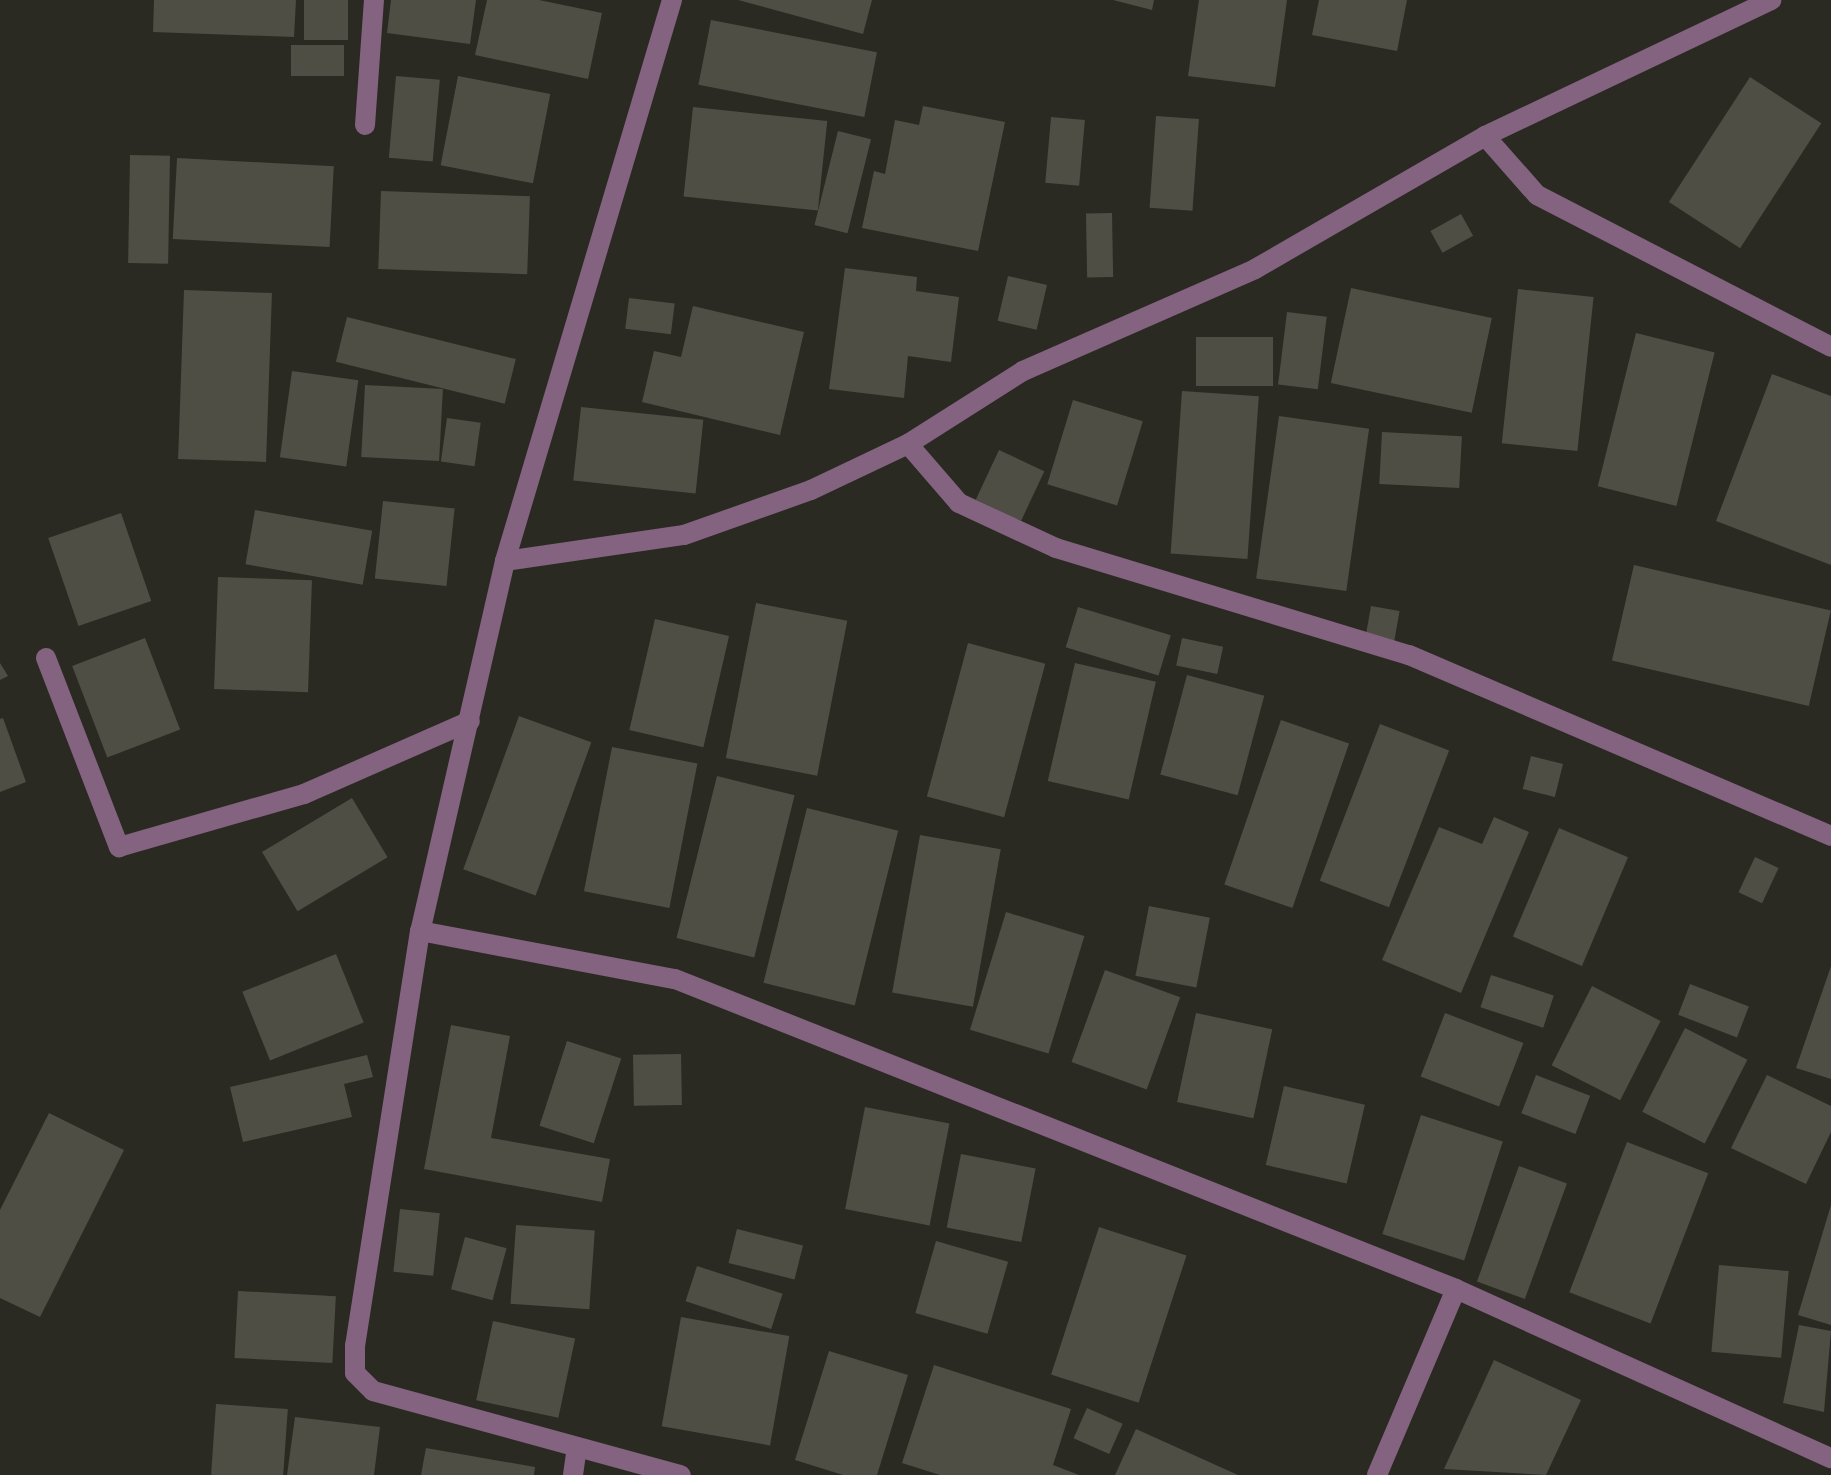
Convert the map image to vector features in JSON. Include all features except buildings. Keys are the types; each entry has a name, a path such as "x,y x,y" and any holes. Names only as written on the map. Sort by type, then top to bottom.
{"street":[{"path":"365,125 374,0"},
{"path":"672,0 505,561 420,931 355,1373 373,1391 681,1475"},
{"path":"505,561 684,535 811,490 908,444 1023,371 1255,269 1485,136 1771,0"},
{"path":"1485,136 1537,195 1831,347"},
{"path":"908,444 959,503 1056,548 1409,655 1831,836"},
{"path":"46,658 119,847 304,794 470,721"},
{"path":"420,931 675,979 1456,1289 1831,1458"},
{"path":"1377,1475 1456,1289"},
{"path":"573,1475 577,1447"}]}
